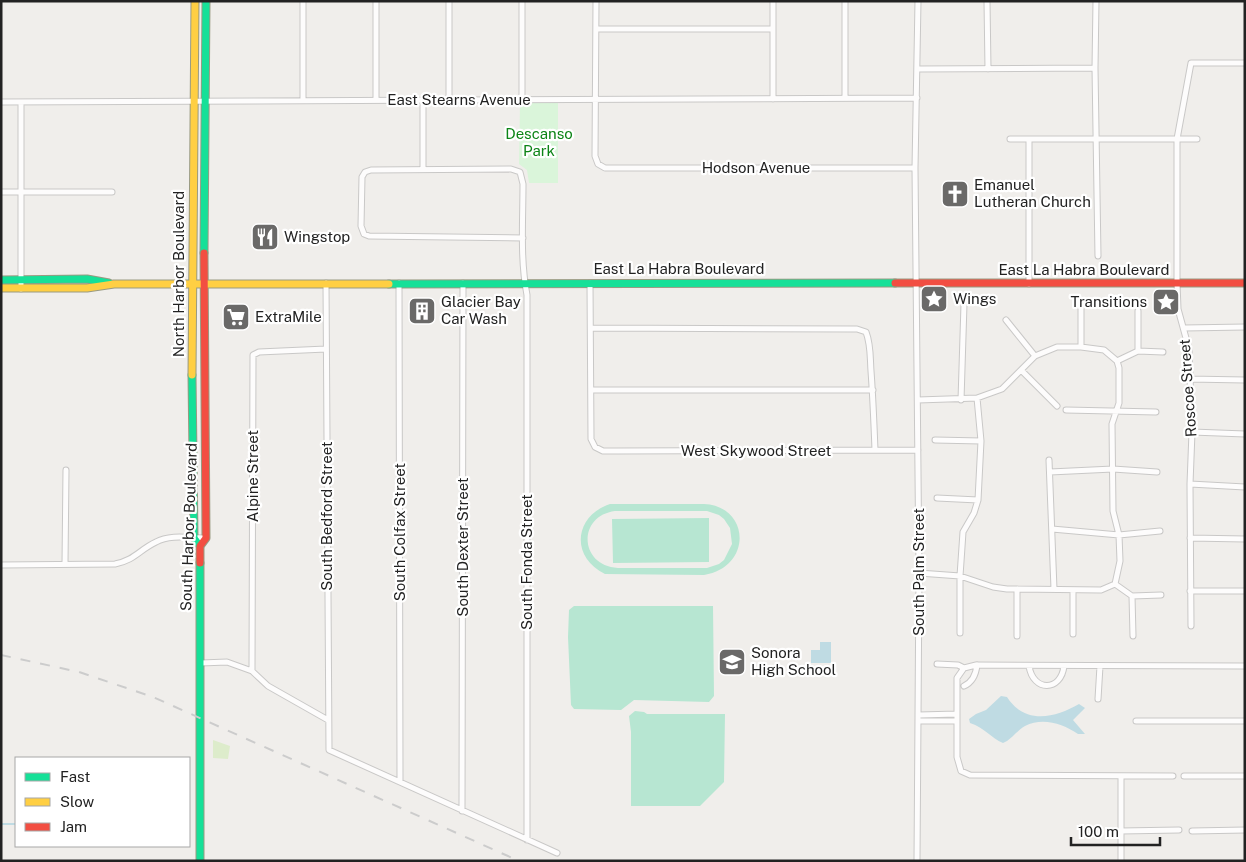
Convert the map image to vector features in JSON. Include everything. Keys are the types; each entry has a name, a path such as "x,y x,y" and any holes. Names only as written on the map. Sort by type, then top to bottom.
{"main road":[{"name":"North Harbor Boulevard","path":"194,538 192,283 195,1"},
{"name":"North Harbor Boulevard","path":"204,284 206,1"},
{"name":"East La Habra Boulevard","path":"1,280 88,279 114,284"},
{"name":"East La Habra Boulevard","path":"1,288 87,288 114,284 192,283 1245,283"},
{"name":"South Harbor Boulevard","path":"200,861 200,546 206,538 204,284"},
{"path":"194,538 200,546"}],"street":[{"path":"303,1 303,101"},
{"path":"376,1 376,100"},
{"path":"449,1 449,100"},
{"path":"522,1 522,100"},
{"path":"596,1 596,98"},
{"path":"773,1 774,99"},
{"path":"845,1 845,98"},
{"name":"South Palm Street","path":"917,861 919,573 916,168 918,1"},
{"path":"987,1 988,69"},
{"path":"1096,1 1095,68 1098,256"},
{"path":"597,29 773,29"},
{"name":"Roscoe Street","path":"1191,626 1190,484 1192,432 1189,349 1178,309 1177,139 1191,63 1245,63"},
{"path":"917,69 1095,68"},
{"name":"Hodson Avenue","path":"596,98 595,156 598,164 605,168 916,168"},
{"name":"East Stearns Avenue","path":"1,102 917,98"},
{"path":"423,100 423,169 370,170 365,172 361,184 361,226 364,234 376,237 523,238"},
{"path":"21,102 21,288"},
{"path":"1010,139 1197,139"},
{"path":"1029,139 1029,284"},
{"name":"South Fonda Street","path":"423,169 511,169 520,172 523,184 523,272 527,295 527,840"},
{"path":"1,192 112,192"},
{"name":"South Bedford Street","path":"326,283 328,750 400,781"},
{"name":"South Colfax Street","path":"399,283 400,781"},
{"name":"South Dexter Street","path":"462,811 463,283"},
{"path":"590,283 591,390 873,390"},
{"path":"1081,303 1081,347"},
{"path":"961,400 964,304"},
{"path":"1138,311 1138,351"},
{"path":"1006,320 1035,356"},
{"path":"1184,328 1245,327"},
{"path":"591,328 857,328 866,332 870,342 875,450"},
{"path":"918,400 977,398 1002,389 1035,356 1057,347 1081,347 1104,350 1116,361 1119,368 1119,403 1112,424 1113,511 1119,535 1120,561 1115,584"},
{"name":"Alpine Street","path":"252,671 254,355 259,352 326,349"},
{"path":"1116,361 1138,351 1163,352"},
{"path":"1021,370 1057,406"},
{"path":"1189,379 1245,380"},
{"name":"West Skywood Street","path":"591,390 591,439 595,447 603,451 918,450"},
{"path":"960,633 960,576 963,532 974,513 978,500 980,441 977,398"},
{"path":"1066,410 1156,412"},
{"path":"1192,432 1245,434"},
{"path":"935,440 980,441"},
{"path":"1049,460 1054,589"},
{"path":"1050,472 1113,469 1157,472"},
{"path":"65,564 66,470"},
{"path":"1190,484 1245,486"},
{"path":"937,498 978,500"},
{"path":"1052,529 1119,535 1160,531"},
{"path":"1,565 115,564 124,562 154,542 165,538 206,538"},
{"path":"1190,538 1245,539"},
{"path":"919,573 960,576 992,586 1017,589 1100,590 1115,584"},
{"path":"1115,584 1132,596 1161,595"},
{"path":"1017,589 1017,636"},
{"path":"1073,590 1073,634"},
{"path":"1190,591 1245,591"},
{"path":"1132,596 1133,636"},
{"path":"201,663 227,662 252,671 268,686 328,720"},
{"path":"936,664 958,665 964,668 977,665 1245,666"},
{"path":"964,686 972,682 977,665"},
{"path":"1027,666 1033,679 1045,686 1054,684 1058,680 1064,666"},
{"path":"1098,699 1100,666"},
{"path":"964,668 957,678 957,757 961,771 970,775 1173,776"},
{"path":"918,718 957,718"},
{"path":"1136,721 1245,721"},
{"path":"1121,776 1121,861"},
{"path":"1184,776 1245,776"},
{"path":"400,781 557,853"},
{"path":"1121,831 1179,830"},
{"path":"1192,831 1245,830"}],"green space":[{"name":"Descanso Park","path":"520,103 558,103 558,183 529,183 527,170 519,164"},
{"path":"610,504 704,504 719,507 730,515 737,525 740,537 738,550 731,561 720,570 704,575 605,574 594,567 586,558 582,548 581,537 583,527 598,510","holes":["615,511 707,511 719,515 730,528 732,544 724,560 719,564 707,568 618,568 605,565 596,559 590,550 588,541 589,531 594,522 603,515"]},
{"path":"709,518 709,562 613,563 612,519"},
{"path":"574,606 713,606 714,696 709,702 634,700 621,710 574,709 571,705 568,637 569,610"},
{"path":"635,711 647,714 725,714 724,782 700,806 631,806 631,732 629,716"},
{"path":"213,740 230,746 228,759 213,758"}],"water":[{"path":"820,642 831,642 831,663 811,663 811,650 820,650"},
{"path":"1001,696 1007,697 1022,712 1031,715 1041,716 1060,713 1079,704 1085,708 1073,720 1085,734 1078,734 1066,727 1053,723 1039,722 1025,726 1003,743 970,723 969,719 986,710"}],"waterway":[{"path":"1,824 15,824"}],"railway":[{"path":"1,655 79,672 153,697 519,861"}],"traffic: fast":[{"path":"204,253 206,1"},
{"path":"1,280 87,279 109,283"},
{"path":"389,284 895,283"},
{"path":"192,375 194,538 200,546"},
{"path":"200,563 200,861"}],"traffic: slow":[{"path":"192,375 195,1"},
{"path":"1,288 87,288 114,284 389,284"}],"traffic: jam":[{"path":"200,563 200,546 206,538 204,253"},
{"path":"895,283 1245,283"}],"place":[{"name":"Emanuel Lutheran Church","path":"955,194"},
{"name":"Wingstop","path":"265,237"},
{"name":"Wings","path":"934,299"},
{"name":"Transitions","path":"1166,302"},
{"name":"Glacier Bay Car Wash","path":"422,311"},
{"name":"ExtraMile","path":"236,317"},
{"name":"Sonora High School","path":"732,662"}]}
